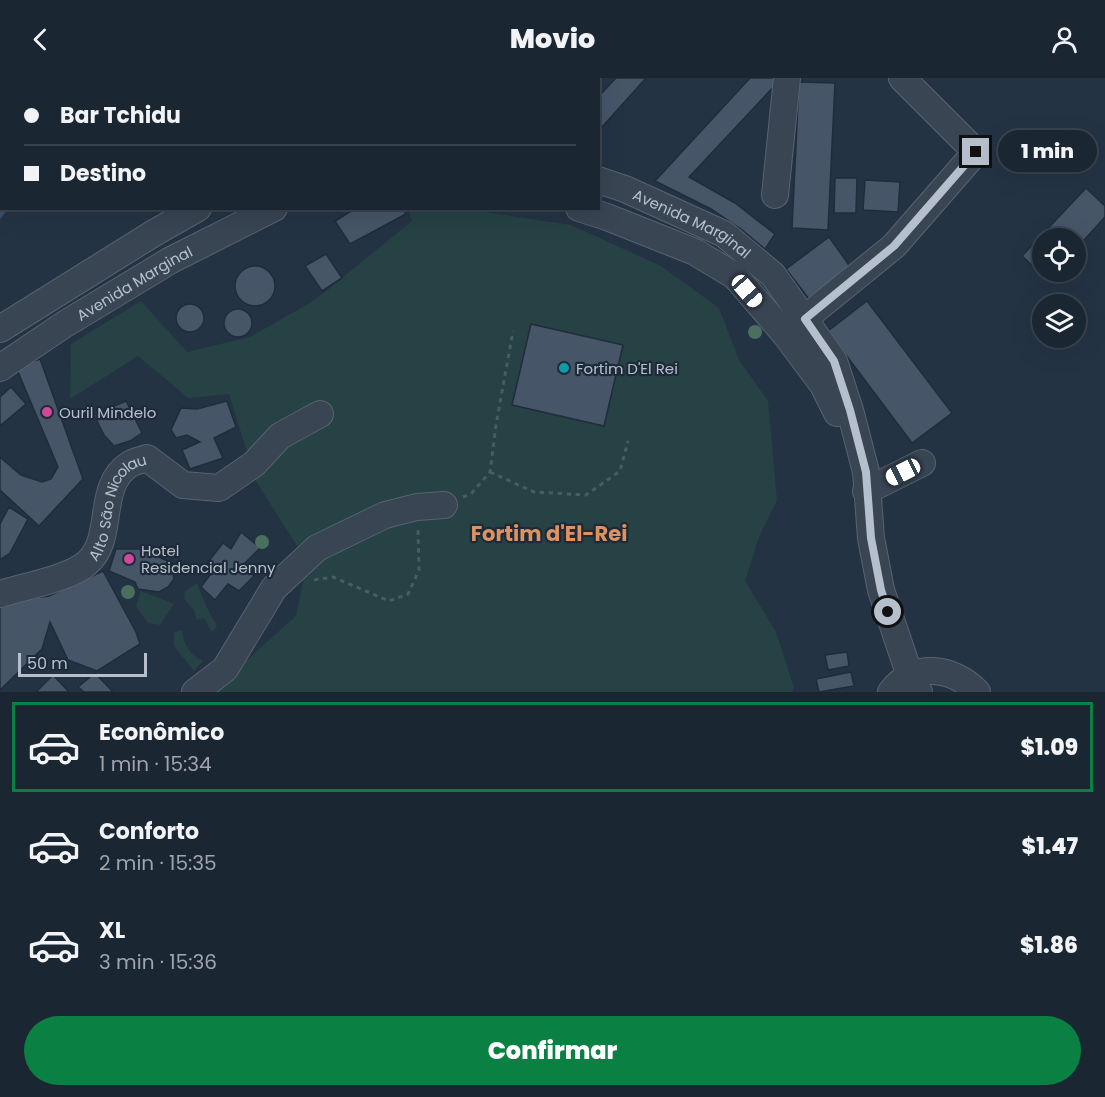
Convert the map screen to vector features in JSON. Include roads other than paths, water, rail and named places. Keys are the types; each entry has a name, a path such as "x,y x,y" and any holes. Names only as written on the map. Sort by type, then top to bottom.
{"street":[{"path":"775,195 787,78"},
{"path":"795,326 894,246 976,152 902,78"},
{"name":"Avenida Marginal","path":"600,181 625,189 724,234 772,275 866,482 871,538 881,590 907,687"},
{"name":"Avenida Marginal","path":"0,329 194,210"},
{"name":"Avenida Marginal","path":"0,368 65,324 171,260 270,210"},
{"name":"Avenida Marginal","path":"585,210 695,252 735,276 795,326"},
{"name":"Alto São Nicolau","path":"0,594 72,573 88,563 101,545 112,484 129,465 147,458 183,485 219,489 254,464 280,436 320,414"},
{"path":"866,482 922,463"},
{"path":"195,692 225,669 274,588 317,548 385,515 417,507 444,505"},
{"path":"907,687 924,672 946,672 967,681 977,692"}],"water":[{"path":"0,210 7,210 0,219"}],"place":[{"name":"Fortim D'El Rei","path":"564,368"},
{"name":"Ouril Mindelo","path":"47,412"},
{"name":"Hotel Residencial Jenny","path":"129,559"}],"district":[{"name":"Fortim d'El-Rei","path":"549,533"}]}
